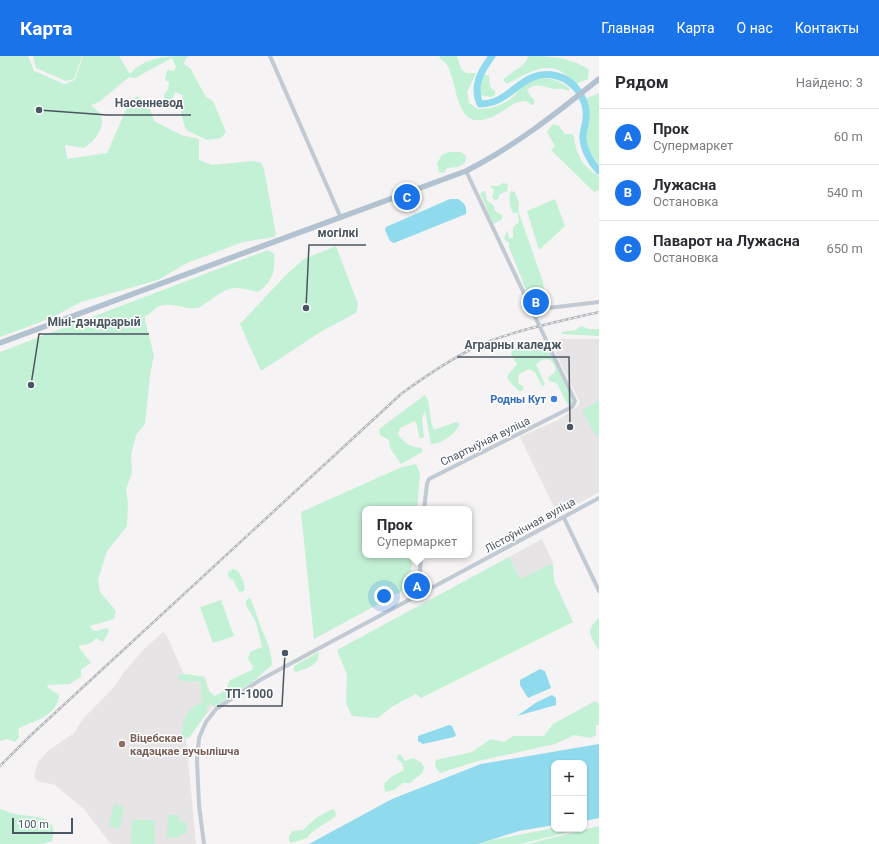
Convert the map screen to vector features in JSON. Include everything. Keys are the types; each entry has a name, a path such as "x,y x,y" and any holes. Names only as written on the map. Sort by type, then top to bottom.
{"main road":[{"path":"0,343 466,171 512,145 599,79"}],"street":[{"path":"270,56 341,218"},
{"path":"466,171 532,312 548,308 599,302"},
{"name":"Спартыўная вуліца","path":"424,506 426,484 429,479 572,407 575,401 532,312"},
{"name":"Лістоўнічная вуліца","path":"204,844 199,806 198,745 202,730 216,709 260,680 599,498"},
{"path":"564,518 599,591"},
{"path":"421,558 420,570 427,591"}],"shaded area":[{"path":"559,339 599,339 599,492 558,515 520,437 560,419 578,406 580,402 556,354"},
{"path":"542,539 553,563 520,579 509,557"},
{"name":"Віцебскае кадэцкае вучылішча","path":"163,632 167,636 187,681 204,676 215,704 186,738 196,844 113,844 109,842 84,809 55,785 37,781 34,777 38,762 49,750 74,733 83,719 114,687 124,672 144,649"}],"green space":[{"path":"0,56 28,56 34,71 64,84 75,80 83,56 119,56 130,74 136,68 150,60 174,56 190,56 186,58 184,64 190,68 206,97 213,101 226,132 221,138 207,140 186,130 181,114 183,95 175,92 170,107 164,107 164,95 168,89 169,82 165,80 167,70 174,71 176,67 172,58 135,78 129,77 99,102 91,105 100,114 102,119 101,129 92,142 84,148 65,145 67,159 107,153 130,101 138,96 149,106 154,121 181,135 199,139 199,160 212,165 253,161 261,163 264,169 276,234 274,237 243,242 187,263 158,280 81,302 51,318 0,337"},
{"path":"33,56 82,56 74,79 66,81 36,68"},
{"path":"439,56 457,56 461,69 466,73 476,73 467,92 469,103 478,109 502,104 514,96 525,84 536,79 542,78 554,80 570,89 568,91 537,85 530,87 527,90 534,99 534,105 526,101 522,101 496,115 482,120 472,119 465,114 460,106 451,74 446,64 440,59"},
{"path":"527,56 551,57 581,65 589,69 588,79 576,84 562,72 548,68 534,71 507,84 503,80 526,62 528,58"},
{"path":"484,75 489,75 489,84 495,91 495,95 491,97 480,95 479,92 479,85"},
{"path":"599,93 599,165 584,145 584,128 588,115 585,99"},
{"path":"553,124 559,126 565,134 573,134 578,153 583,163 587,168 599,176 599,190 594,192 551,150 555,146 547,132"},
{"path":"449,152 461,152 466,156 465,163 458,167 447,168 444,173 439,172 437,163 442,155"},
{"path":"503,183 508,184 507,191 500,194 498,199 495,200 492,198 494,190 490,186 499,186"},
{"path":"485,191 487,200 494,206 495,211 502,215 502,219 494,224 480,194"},
{"path":"511,191 515,192 519,203 518,210 543,282 543,292 535,289 532,292 534,302 530,300 509,247 509,243 504,239 507,230 509,238 513,238 513,227 519,222 518,213 513,213 511,208"},
{"path":"555,199 565,226 539,250 527,211"},
{"path":"336,246 358,304 356,313 322,331 261,371 240,324 287,274 304,259"},
{"path":"268,250 274,254 274,271 267,285 258,292 232,288 217,295 197,308 165,305 158,307 145,316 154,355 150,375 145,424 136,435 131,454 132,473 126,489 128,503 127,526 107,551 98,580 100,592 116,611 114,619 90,626 92,630 96,631 107,628 109,631 103,642 96,638 91,643 78,646 91,663 81,669 81,677 69,684 48,685 47,687 59,695 55,708 50,713 38,720 18,729 19,737 15,742 7,739 0,741 0,352"},
{"path":"581,326 589,329 599,329 599,336 561,334 562,332 576,330"},
{"path":"544,344 548,348 572,400 572,403 568,406 557,383 549,381 548,378 555,372 555,367 548,359 536,364 545,385 542,386 535,372 529,369 519,374 518,383 524,387 522,391 519,391 509,381 507,376 517,364 511,354 512,349 523,346"},
{"path":"425,395 429,403 434,430 456,422 460,424 448,438 435,444 431,444 425,411 422,418 424,437 421,439 415,421 400,428 398,434 406,443 411,446 422,448 422,452 401,464 390,448 389,440 380,435 379,429"},
{"path":"599,401 599,435 596,436 582,410"},
{"path":"416,464 420,474 417,506 362,506 362,558 413,558 409,583 406,589 314,639 301,512 402,467"},
{"path":"509,557 520,579 553,563 554,581 573,622 421,698 416,694 393,706 378,718 352,716 346,703 347,675 337,650"},
{"path":"233,569 238,571 244,583 244,591 239,592 233,580 228,577 228,572"},
{"path":"250,598 269,647 272,665 251,683 214,707 211,704 208,705 206,714 189,738 182,737 186,716 192,708 202,703 201,682 186,682 178,679 179,675 184,674 205,678 208,691 215,696 226,690 230,680 252,670 253,666 248,659 250,652 262,647 256,622 246,605 246,600"},
{"path":"221,600 234,636 213,643 200,607"},
{"path":"599,618 599,651 590,634 590,630"},
{"path":"319,652 317,660 312,666 296,672 294,671 294,666"},
{"path":"595,701 599,704 599,725 596,725 596,735 591,738 574,735 555,744 478,761 440,773 435,766 436,760 472,752 491,739 504,742 513,736 544,736 553,724"},
{"path":"398,755 401,755 405,761 413,758 422,763 424,768 422,773 410,783 403,783 394,790 385,792 384,784 391,777 404,770 402,763 397,759"},
{"path":"114,804 124,807 120,829 109,826"},
{"path":"0,809 16,814 45,819 50,822 54,833 52,841 42,844 0,844"},
{"path":"332,809 335,810 336,816 312,832 307,838 291,843 289,841 289,836 293,831 303,830 316,818"},
{"path":"168,815 179,815 179,822 186,822 186,834 179,834 179,838 167,838"},
{"path":"132,820 155,820 154,844 131,844"},
{"path":"599,826 599,844 528,844 575,832 587,832 587,829"},
{"path":"551,829 551,832 569,832 521,844 478,844"}],"water":[{"path":"450,199 458,199 462,202 465,205 466,214 394,243 390,241 385,230 386,227"},
{"path":"540,669 545,671 551,688 528,698 520,685 520,680"},
{"path":"552,695 556,698 556,705 517,716 537,702"},
{"path":"449,725 452,726 456,735 454,737 423,744 418,741 418,736"},
{"path":"599,744 599,818 587,820 587,760 551,760 551,826 519,831 478,844 309,844 392,799 481,764"}],"waterway":[{"path":"492,56 484,67 477,85 480,104 501,98 534,77 545,75 563,78 575,87 585,105 586,121 583,136 585,148 588,156 599,171"}],"railway":[{"path":"0,766 30,736 401,394 441,366 484,343 527,329 599,312"}],"place":[{"name":"Насенневод","path":"39,110"},
{"name":"Паварот на Лужасна","path":"407,197"},
{"name":"Лужасна","path":"536,302"},
{"name":"могілкі","path":"306,308"},
{"name":"Міні-дэндрарый","path":"31,385"},
{"name":"Родны Кут","path":"554,399"},
{"name":"Аграрны каледж","path":"570,427"},
{"name":"Прок","path":"417,586"},
{"name":"ТП-1000","path":"285,653"},
{"name":"Віцебскае кадэцкае вучылішча","path":"122,744"}]}
